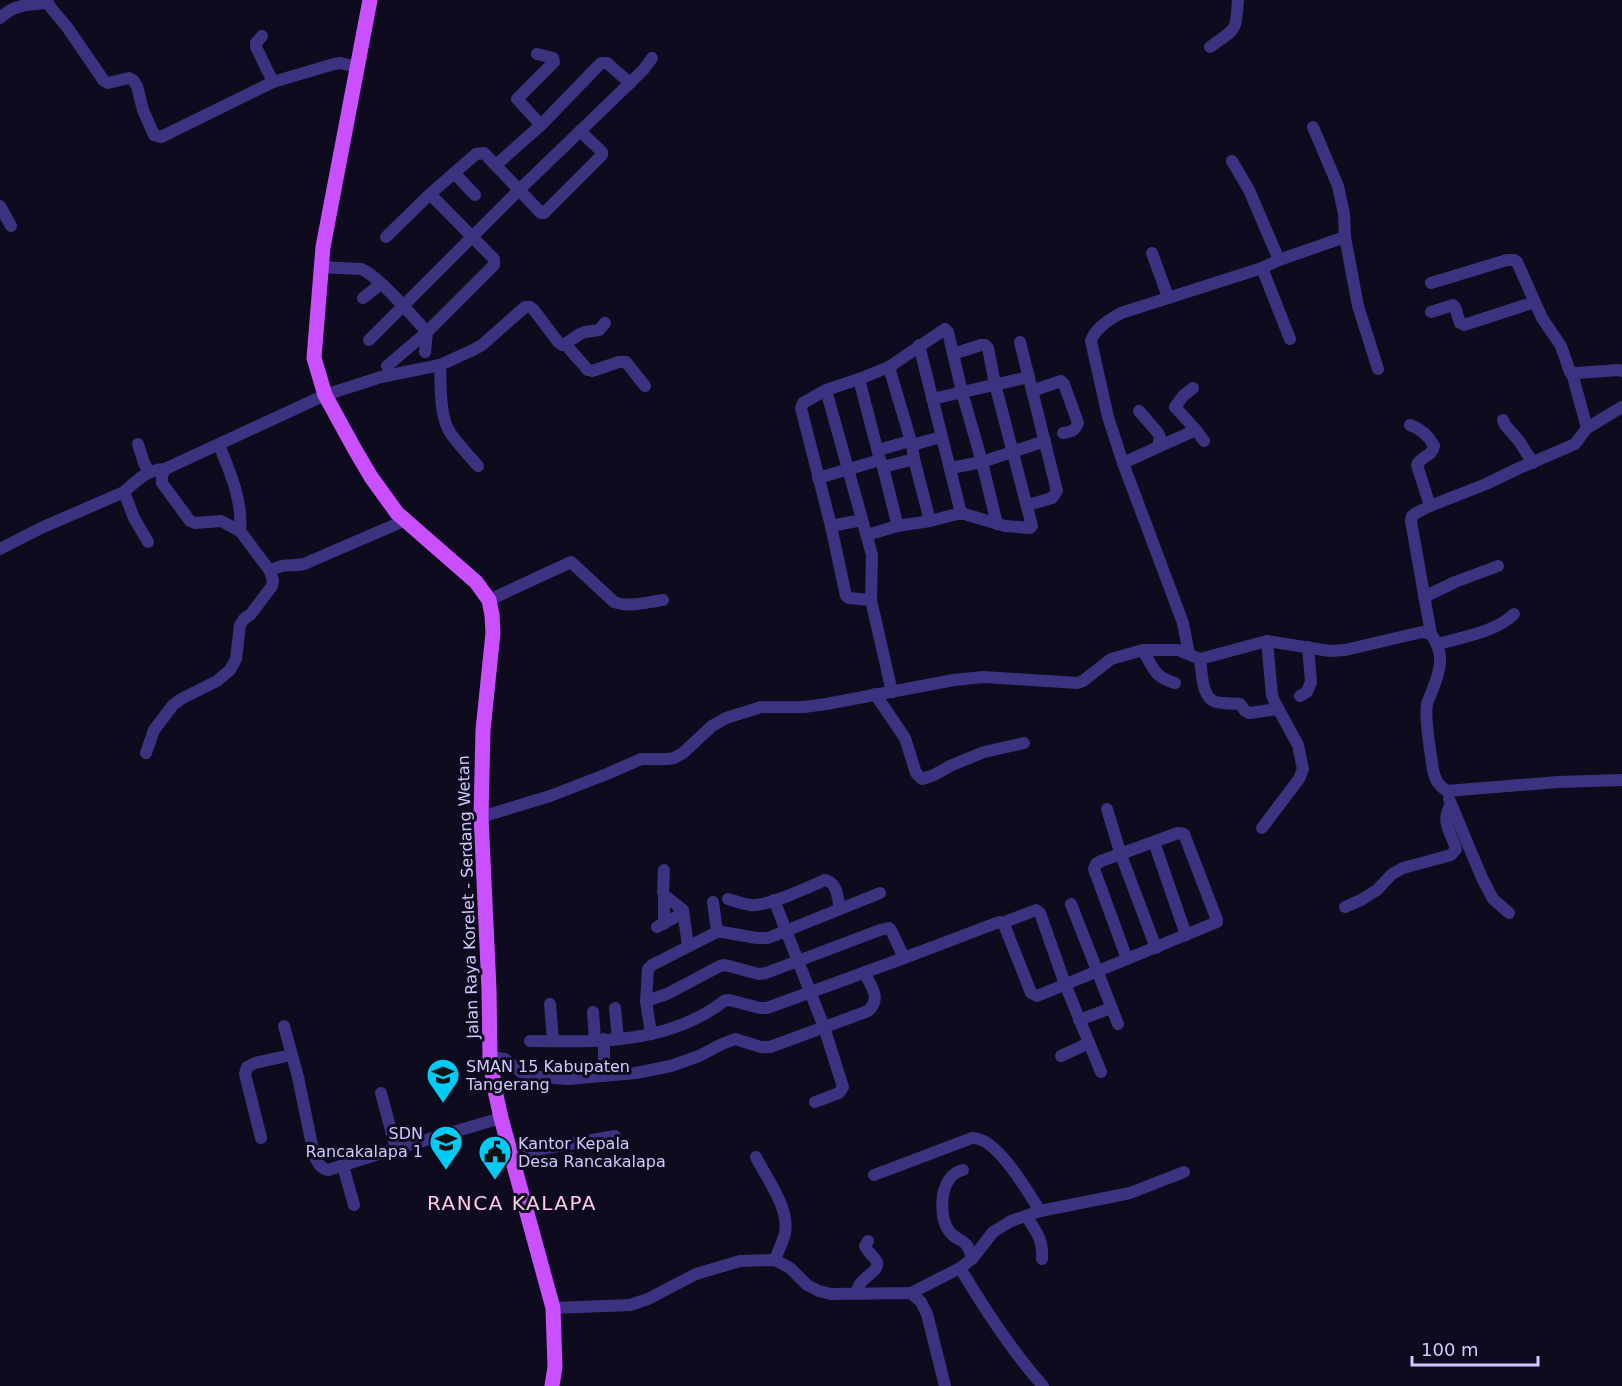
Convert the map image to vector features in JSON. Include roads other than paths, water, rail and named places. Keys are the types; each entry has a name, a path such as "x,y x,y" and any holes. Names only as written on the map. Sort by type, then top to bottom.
{"main road":[{"path":"370,0 320,267 314,358 325,395 371,477 392,506 476,582 489,600"},
{"name":"Jalan Raya Korelet - Serdang Wetan","path":"489,600 493,633 483,730 480,817 489,989 490,1057 501,1118 553,1308 555,1367 552,1386"}],"street":[{"path":"1210,47 1233,30 1237,23 1238,0"},
{"path":"0,18 22,5 46,2 67,27 104,81 108,83 129,78 133,80 154,135 161,137 273,82 334,64 358,67"},
{"path":"262,36 256,43 256,47 273,82"},
{"path":"537,54 553,58 554,62 517,99 541,125"},
{"path":"369,340 472,236 630,83 652,58"},
{"path":"496,165 541,125 601,63 607,63 630,83"},
{"path":"1313,127 1338,186 1358,306 1378,369"},
{"path":"386,237 430,194 476,154 482,152 541,213 544,213 602,155 602,152 580,131"},
{"path":"1232,161 1250,190 1280,260"},
{"path":"454,173 476,195"},
{"path":"387,366 427,332 494,265 494,259 430,194"},
{"path":"0,206 11,226"},
{"path":"1278,709 1249,713 1240,704 1215,702 1205,692 1183,623 1108,417 1091,340 1096,331 1121,312 1262,268 1345,237"},
{"path":"1152,253 1168,297"},
{"path":"1431,283 1507,260 1512,259 1517,262 1542,318 1561,346 1568,369 1572,373 1587,428"},
{"path":"320,267 361,269 368,272 427,332 425,352"},
{"path":"1262,268 1290,339"},
{"path":"363,298 381,284"},
{"path":"1431,312 1453,304 1460,323 1464,325 1535,302"},
{"path":"0,549 41,528 124,492 149,472 165,469 325,395 381,377 440,365 478,348 526,307 534,310 562,345 585,332 598,330 605,323"},
{"path":"872,602 846,596 801,405 826,390 890,367 945,329 948,332 997,524"},
{"path":"1020,342 1057,491 1052,498 1028,505"},
{"path":"565,344 588,370 592,371 626,362 645,386"},
{"path":"919,345 961,513"},
{"path":"867,536 897,526 961,513 1011,527 1032,527 1033,523 995,384 990,354 986,346 981,345 953,354"},
{"path":"440,365 445,422 450,433 478,466"},
{"path":"890,367 930,521"},
{"path":"1572,373 1622,371"},
{"path":"932,399 1029,377"},
{"path":"860,379 897,526"},
{"path":"1032,391 1061,381 1064,384 1078,423 1072,431 1063,433"},
{"path":"1193,388 1175,407 1204,441"},
{"path":"826,390 867,536 872,564 872,602 891,686"},
{"path":"1622,407 1587,428 1575,444 1430,506 1414,514 1411,520 1424,597 1441,656 1440,669 1427,704 1434,779 1447,790 1622,780"},
{"path":"1139,411 1158,433 1160,437 1158,447"},
{"path":"1503,420 1520,441 1533,463"},
{"path":"1410,425 1425,434 1434,446 1431,453 1419,460 1417,465 1430,506"},
{"path":"1123,463 1196,430"},
{"path":"818,478 881,459 911,443 941,437"},
{"path":"951,468 982,462 1045,441"},
{"path":"138,444 149,472"},
{"path":"219,445 234,479 241,521 240,531"},
{"path":"881,459 914,459"},
{"path":"147,753 154,730 173,705 217,681 234,665 240,625 252,614 272,586 273,581 270,571 240,531 221,521 195,523 190,520 162,483 165,469"},
{"path":"124,492 134,518 148,542"},
{"path":"270,571 285,564 304,564 406,520"},
{"path":"831,526 862,520"},
{"path":"489,600 571,562 614,602 632,605 663,600"},
{"path":"1424,597 1455,582 1498,566"},
{"path":"480,817 550,796 641,759 674,758 712,726 726,718 760,707 804,707 875,694 891,686 982,677 1077,683 1083,681 1111,659 1143,650 1178,650 1194,657 1267,641 1330,651 1345,650 1422,632 1435,639 1496,627 1506,622 1514,614"},
{"path":"1262,828 1299,779 1303,769 1298,745 1272,695 1267,641"},
{"path":"1300,696 1307,692 1311,682 1308,647"},
{"path":"1143,650 1156,673 1161,678 1175,683"},
{"path":"875,694 905,738 916,773 922,779 934,776 952,765 984,752 1024,743"},
{"path":"1598,781 1622,789"},
{"path":"1447,790 1451,805 1482,878 1493,899 1509,913"},
{"path":"1345,907 1377,890 1392,874 1403,868 1451,855 1456,849 1445,820 1446,812 1451,805"},
{"path":"1107,809 1120,855 1156,948"},
{"path":"1002,923 1031,993 1037,996 1215,924 1217,920 1184,834 1178,833 1095,864 1094,869 1126,959"},
{"path":"1154,842 1186,935"},
{"path":"664,870 664,895 660,925 683,913"},
{"path":"728,899 751,905 760,904 825,880 835,887 840,908"},
{"path":"651,1034 646,1001 648,969 655,963 717,932 762,939 880,893"},
{"path":"664,895 681,907 688,946"},
{"path":"774,900 824,1027 843,1087 839,1094 815,1102"},
{"path":"713,902 717,932"},
{"path":"1071,904 1118,1024"},
{"path":"530,1041 641,1037 685,1025 729,1000 767,1008 1036,910 1101,1071"},
{"path":"646,1001 667,994 720,966 725,965 759,974 766,973 889,928 904,958"},
{"path":"490,1057 506,1059 522,1074 531,1077 568,1079 636,1073 671,1066 735,1039 761,1047 770,1047 868,1011 876,997 864,972"},
{"path":"550,1004 553,1041"},
{"path":"615,1008 618,1039"},
{"path":"1079,1020 1111,1008"},
{"path":"593,1012 604,1076"},
{"path":"284,1026 314,1155 321,1167 328,1170 501,1118"},
{"path":"1061,1056 1089,1043"},
{"path":"261,1138 245,1074 247,1067 291,1055"},
{"path":"381,1093 396,1149"},
{"path":"512,1156 615,1136"},
{"path":"874,1175 977,1138 1006,1160 1041,1211"},
{"path":"756,1157 775,1189 785,1220 785,1232 775,1260"},
{"path":"343,1166 354,1204"},
{"path":"963,1170 956,1172 948,1180 944,1191 943,1212 950,1233 968,1245 972,1259"},
{"path":"553,1308 630,1305 648,1299 696,1274 740,1261 775,1260 790,1268 807,1285 831,1294 911,1293 960,1268 972,1259 993,1232 1011,1221 1041,1211 1130,1193 1184,1172"},
{"path":"1027,1217 1041,1238 1042,1259"},
{"path":"856,1292 860,1284 878,1265 867,1251 868,1241"},
{"path":"960,1268 995,1324 1025,1366 1043,1386"},
{"path":"911,1293 921,1302 927,1314 945,1386"}],"place":[{"name":"SMAN 15 Kabupaten Tangerang","path":"443,1104"},
{"name":"SDN Rancakalapa 1","path":"446,1171"},
{"name":"Kantor Kepala Desa Rancakalapa","path":"495,1181"}],"district":[{"name":"RANCA KALAPA","path":"512,1203"}]}
